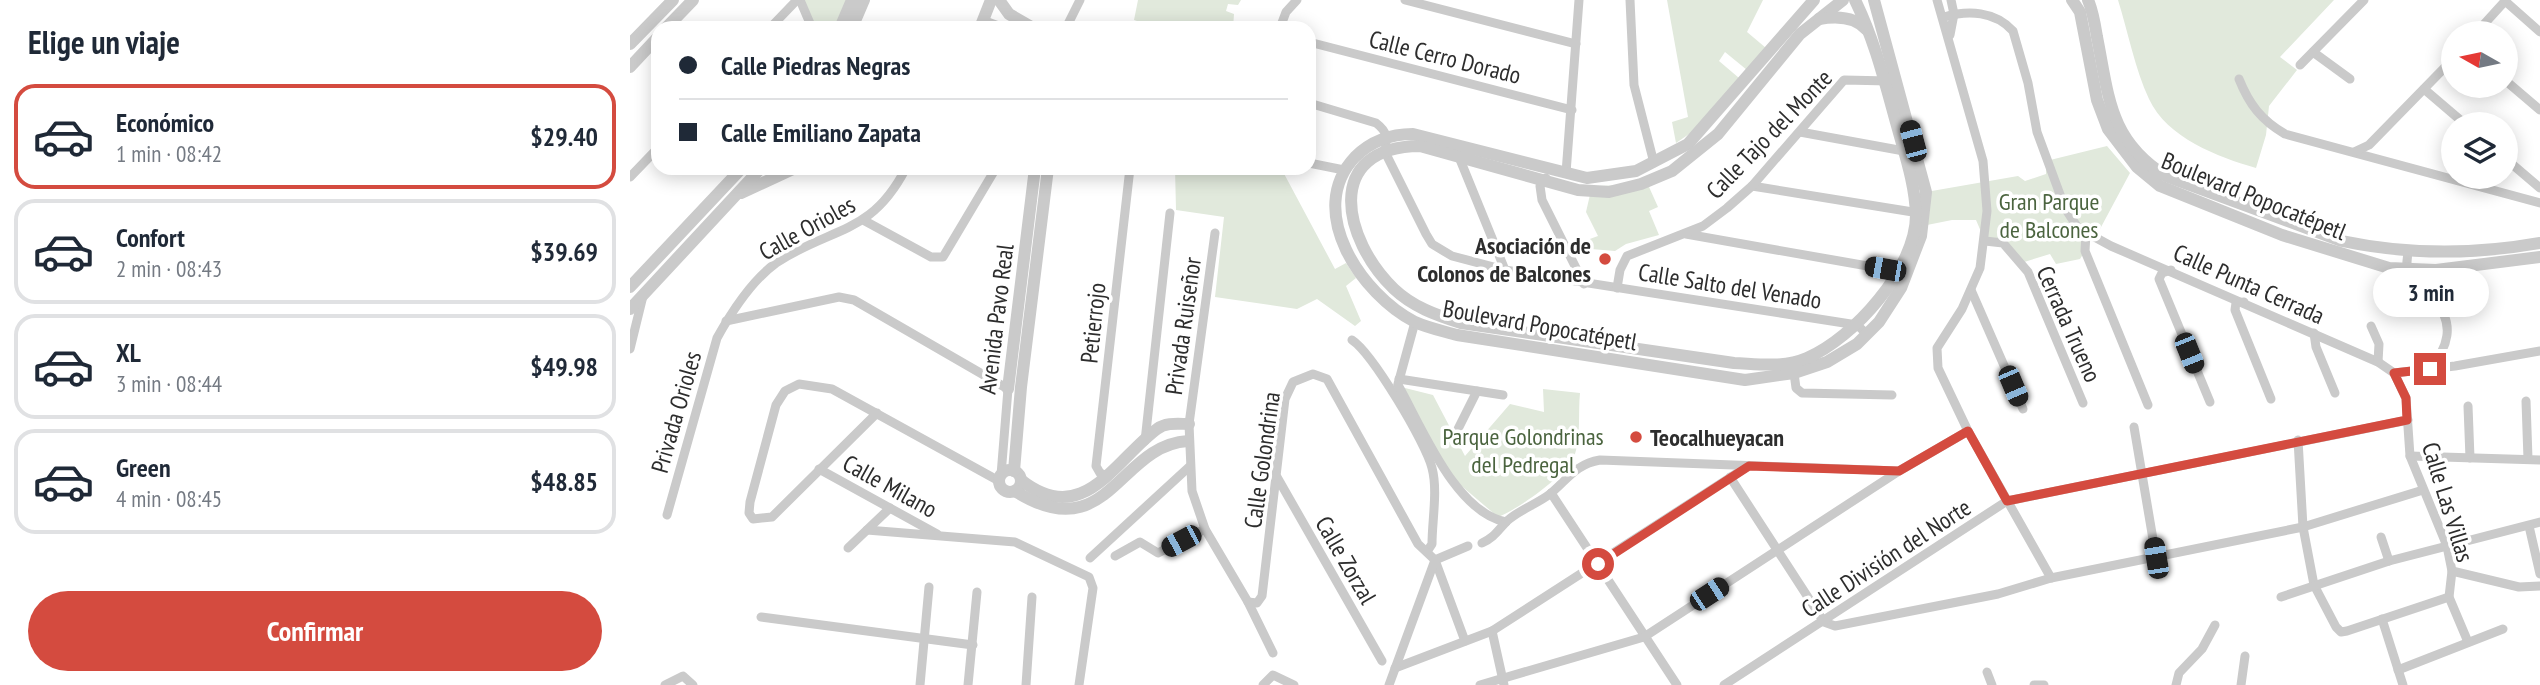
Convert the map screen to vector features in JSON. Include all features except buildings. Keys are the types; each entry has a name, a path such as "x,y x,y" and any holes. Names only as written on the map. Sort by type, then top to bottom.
{"street":[{"path":"652,21 673,0"},
{"path":"673,21 693,0"},
{"path":"777,21 799,0 809,21"},
{"path":"843,21 852,0"},
{"path":"855,21 864,0"},
{"path":"983,21 991,0"},
{"path":"999,0 1009,15 1020,21"},
{"path":"1070,21 1080,0"},
{"path":"1283,21 1286,12 1297,0"},
{"path":"1405,0 1576,44"},
{"path":"1566,173 1580,0"},
{"path":"1630,0 1634,85 1654,163"},
{"path":"1316,164 1344,170 1359,152 1387,137 1413,134 1547,175 1566,173 1585,184 1654,163 1688,144 1814,0"},
{"path":"1316,105 1376,123 1384,129 1387,137 1385,152 1402,146 1420,146 1459,158 1547,175 1609,192 1641,184 1672,171 1718,134 1815,20 1843,0"},
{"name":"Boulevard Popocatépetl","path":"1344,170 1337,190 1335,212 1345,247 1369,283 1410,318 1745,380 1794,373 1827,362 1857,344 1862,330 1905,254 1926,192 1891,81 1855,0"},
{"name":"Boulevard Popocatépetl","path":"1385,152 1373,159 1357,177 1351,196 1352,224 1372,264 1413,304 1459,329 1734,363 1779,365 1807,358 1862,330 1901,288 1921,236 1919,213 1904,151 1881,18 1874,0"},
{"path":"1881,18 1882,0"},
{"path":"1937,0 1950,37 1983,161 1985,241 1980,268 1971,290 1937,348 1938,368 1968,431 2051,578"},
{"path":"1950,37 1954,14 1951,0"},
{"name":"Boulevard Popocatépetl","path":"2072,0 2081,12 2101,114 2116,144 2160,187 2282,235 2389,268 2406,270 2484,266 2540,257"},
{"name":"Boulevard Popocatépetl","path":"2088,0 2111,112 2126,141 2144,161 2166,176 2246,208 2342,241 2390,250 2482,252 2540,243"},
{"path":"2300,65 2364,0"},
{"path":"2487,21 2505,1 2540,32"},
{"path":"1944,17 1954,14 1987,14 2006,23 2012,31 2046,161 2065,208 2078,228 2086,233 2085,251 2148,405"},
{"path":"1815,20 1848,19 1862,24 1874,39"},
{"path":"630,44 651,23"},
{"path":"630,66 651,44"},
{"name":"Calle Cerro Dorado","path":"1316,44 1572,110"},
{"path":"2313,52 2350,79"},
{"path":"2353,152 2370,145 2441,71"},
{"path":"2239,79 2247,99 2270,125 2285,134 2540,203"},
{"name":"Calle Tajo del Monte","path":"1617,288 1620,270 1627,256 1703,226 1752,186 1844,80 1891,81"},
{"path":"2424,89 2451,112"},
{"path":"2518,91 2540,110"},
{"path":"1800,132 1904,151"},
{"name":"Calle Salto del Venado","path":"1385,152 1432,244 1463,261 1862,330"},
{"path":"630,177 651,155"},
{"path":"1459,158 1505,270"},
{"path":"2518,169 2540,188"},
{"path":"630,287 735,175"},
{"path":"630,309 755,175"},
{"path":"737,195 775,175"},
{"name":"Calle Orioles","path":"726,321 758,278 774,265 865,221 892,193 902,175"},
{"path":"865,221 931,257 939,258 947,253 992,175"},
{"name":"Avenida Pavo Real","path":"1000,478 1034,175"},
{"name":"Avenida Pavo Real","path":"1017,480 1021,387 1047,175"},
{"name":"Petierrojo","path":"1107,476 1100,473 1096,466 1129,175"},
{"path":"1547,175 1541,186 1542,200 1584,284"},
{"path":"726,185 737,195"},
{"path":"1752,186 1919,213"},
{"path":"1145,441 1170,213"},
{"name":"Privada Ruiseñor","path":"1215,233 1189,424 1192,491 1205,529 1248,602 1273,653"},
{"name":"Calle Punta Cerrada","path":"2086,233 2378,362 2394,373"},
{"path":"1686,234 1896,271"},
{"name":"Cerrada Trueno","path":"1985,241 2003,243 2028,272 2083,403"},
{"path":"2389,268 2390,250"},
{"path":"2408,252 2406,270 2411,283 2433,300 2448,323 2446,347 2430,369"},
{"path":"2171,270 2162,272 2160,279 2210,402"},
{"path":"1971,290 2023,410"},
{"path":"630,349 644,294"},
{"path":"726,321 846,297 1008,389"},
{"path":"2244,302 2236,303 2235,310 2271,399"},
{"path":"1394,397 1410,318 1408,306 1413,304"},
{"name":"Privada Orioles","path":"667,515 713,350 726,321"},
{"path":"2371,326 2379,344 2378,362"},
{"path":"2314,333 2316,347 2336,393"},
{"path":"1352,340 1361,346 1394,397 1433,468 1432,544 1428,550"},
{"path":"2394,373 2540,351"},
{"path":"1794,373 1796,388 1802,393 1892,395"},
{"name":"Calle Las Villas","path":"2394,373 2406,398 2410,456 2447,546 2452,571 2449,597 2468,642"},
{"name":"Calle Golondrina","path":"1248,602 1257,603 1262,596 1288,391 1298,378 1306,374 1321,376 1327,379 1418,544 1428,550 1435,560 1465,641"},
{"path":"1399,382 1503,395"},
{"path":"1399,382 1462,494 1487,515 1506,522"},
{"path":"877,414 772,517 760,520 749,513 776,405 785,391 799,384 819,385 877,414 1000,478 1017,480 1048,495 1072,497 1107,476 1159,427 1189,424"},
{"path":"1458,429 1477,391"},
{"path":"2526,401 2528,459"},
{"path":"2468,406 2470,458"},
{"name":"Calle División del Norte","path":"1724,685 2007,501 2407,420"},
{"path":"2134,427 2156,558"},
{"path":"1480,685 1503,682 1644,637 1899,471 1968,431"},
{"path":"2298,440 2303,527 2314,585 2341,632 2449,597"},
{"path":"1017,480 1052,508 1090,504 1102,498 1164,444 1188,441"},
{"path":"2410,456 2540,460"},
{"path":"1482,543 1497,536 1506,522 1551,493 1573,470 1600,460 1899,471"},
{"path":"1395,668 1492,631 1749,466"},
{"path":"1090,558 1189,467"},
{"name":"Calle Milano","path":"819,469 943,537"},
{"name":"Calle Zorzal","path":"1277,477 1382,661"},
{"path":"1730,477 1775,551 1824,622 1835,626 1997,594 2051,578 2303,527 2423,490"},
{"path":"1000,478 1007,491 1017,480"},
{"path":"1551,493 1676,685"},
{"path":"848,548 890,509"},
{"path":"2281,597 2389,561 2540,522"},
{"path":"2529,526 2540,574"},
{"path":"1115,556 1140,542 1149,545 1156,554 1205,529"},
{"name":"Calle Milano","path":"867,530 1014,542 1089,577 1092,582 1079,685"},
{"path":"2381,537 2389,561"},
{"path":"1389,685 1435,560 1468,546"},
{"path":"2452,571 2519,587 2540,586"},
{"path":"920,685 929,587"},
{"path":"968,685 977,592"},
{"path":"1026,685 1032,597"},
{"path":"761,617 972,645"},
{"path":"2382,619 2403,685"},
{"path":"2176,685 2179,673 2202,649 2215,625"},
{"path":"2398,670 2503,629"},
{"path":"1492,631 1503,682"},
{"path":"2241,685 2245,656"},
{"path":"1987,672 1992,685"},
{"path":"1263,685 1273,675 1294,685"},
{"path":"665,685 683,677 693,685"},
{"path":"2034,685 2044,685"}],"green space":[{"path":"803,0 850,0 841,21 812,21"},
{"path":"1138,0 1241,0 1238,5 1228,4 1226,11 1234,14 1234,21 1134,20"},
{"path":"1667,0 1763,0 1747,32 1766,48 1747,70 1725,52 1719,61 1739,78 1705,123 1676,143 1672,122 1688,117"},
{"path":"2118,0 2334,0 2280,57 2297,70 2269,106 2266,135 2256,168 2195,144 2168,125 2157,113 2140,75"},
{"name":"Gran Parque de Balcones","path":"2107,146 2130,173 2100,229 2086,233 2085,251 2080,259 2056,264 2050,254 2021,263 2003,243 1985,241 1976,220 1952,220 1922,226 1926,192 2018,176 2025,181 2046,174 2046,161"},
{"path":"1175,175 1285,175 1335,269 1346,263 1356,278 1346,286 1361,321 1355,326 1317,299 1297,309 1215,297 1224,217 1176,210"},
{"path":"1645,178 1658,207 1649,211 1659,235 1626,244 1615,251 1591,249 1587,240 1598,236 1586,212 1592,186 1627,185"},
{"name":"Parque Golondrinas del Pedregal","path":"1401,387 1433,395 1465,456 1510,404 1544,412 1543,389 1580,393 1579,432 1575,454 1564,471 1553,480 1529,499 1498,517 1451,477"}],"place":[{"name":"Asociación de Colonos de Balcones","path":"1605,259"},
{"name":"Teocalhueyacan","path":"1636,437"}],"route":[{"path":"1598,564 1749,466 1899,471 1968,431 2007,501 2407,420 2406,398 2394,373 2430,369"}]}
